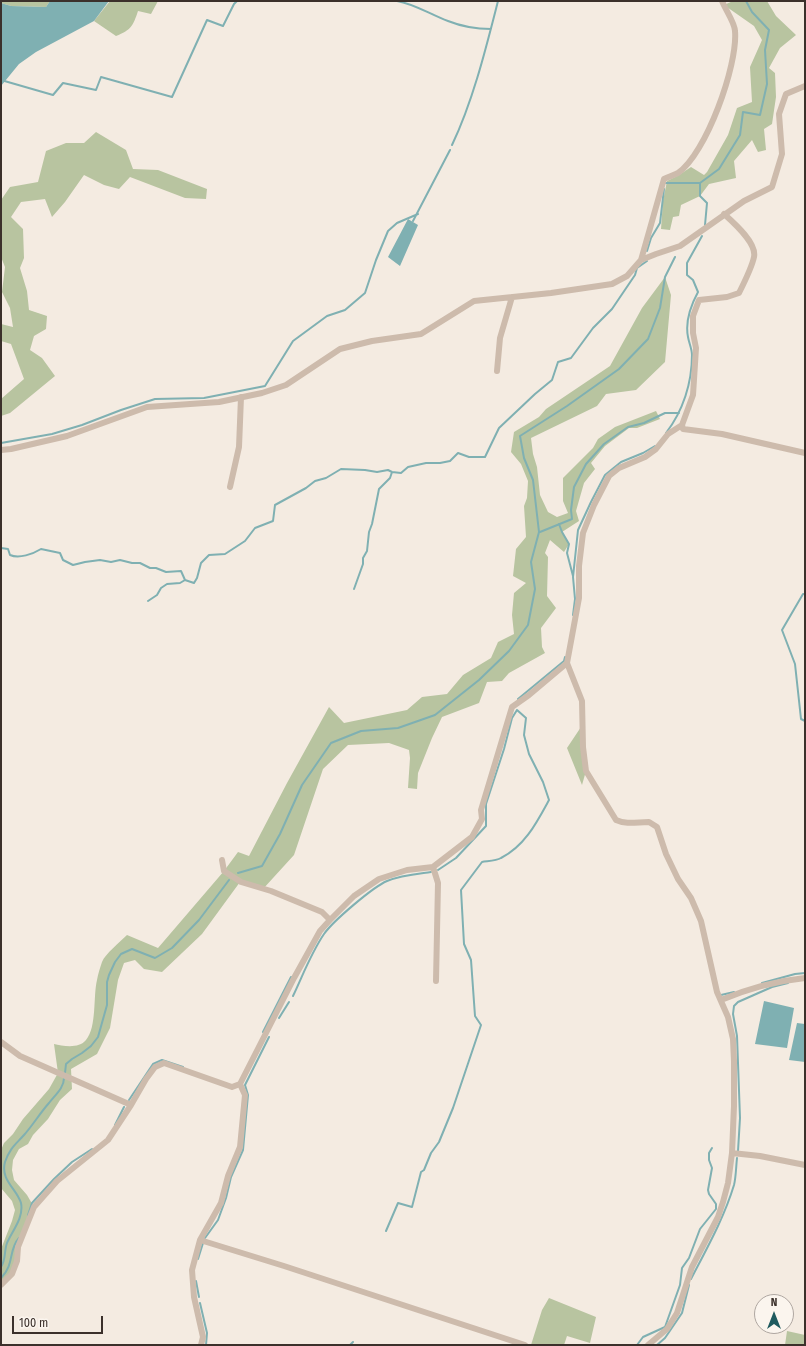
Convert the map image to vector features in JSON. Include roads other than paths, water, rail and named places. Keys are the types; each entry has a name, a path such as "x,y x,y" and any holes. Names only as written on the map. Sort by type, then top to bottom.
{"street":[{"path":"1,450 67,436 147,406 219,402 262,393 286,385 340,349 372,341 421,334 474,301 612,284 627,276 641,260 664,178 678,173 692,160 710,128 725,88 735,47 736,30 722,1"},
{"path":"641,260 680,246 744,201 772,187 782,154 779,114 786,94 805,86"},
{"path":"648,1345 667,1329 677,1313 692,1267 718,1217 723,1202 728,1183 732,1153 734,1106 733,1039 721,1000 717,992 701,921 691,898 678,878 666,854 657,827 649,822 630,824 622,823 616,820 586,771 582,701 567,663 579,598 579,566 583,533 594,505 609,476 619,468 645,457 656,449 668,434 682,425 693,395 696,348 693,333 693,316 699,300 727,297 739,293 754,257 753,247 738,227 724,214"},
{"path":"497,371 500,338 512,297"},
{"path":"230,486 239,447 241,397"},
{"path":"682,425 684,429 722,434 805,453"},
{"path":"1,1285 12,1274 17,1261 18,1247 34,1207 57,1181 108,1140 155,1067 164,1063 232,1087 240,1084 294,978 320,931 330,920 354,896 379,879 407,870 433,867 472,837 482,819 481,810 512,707 529,696 567,663"},
{"path":"222,860 224,871 240,882 271,891 322,912 330,920"},
{"path":"433,867 438,883 436,981"},
{"path":"721,1000 735,994 791,979 805,978"},
{"path":"1,1042 20,1056 131,1106"},
{"path":"201,1345 203,1336 194,1297 192,1270 200,1240 221,1203 228,1176 240,1147 245,1095 240,1084"},
{"path":"732,1153 760,1156 805,1165"},
{"path":"200,1240 525,1345"}],"water":[{"path":"50,1 109,1 94,21 36,52 19,64 1,86 1,3 11,6 46,7"},
{"path":"408,219 418,225 400,266 388,257"},
{"path":"764,1001 794,1008 787,1048 755,1044"},
{"path":"797,1023 805,1024 805,1062 789,1060"}],"waterway":[{"path":"1,80 53,95 63,83 96,90 101,77 172,97 207,20 223,26 237,1"},
{"path":"397,1 404,2 459,25 491,29"},
{"path":"452,145 473,92 498,1"},
{"path":"591,1 611,1"},
{"path":"665,183 700,183 719,169 740,135 743,112 760,115 767,84 765,50 769,30 752,12 746,1"},
{"path":"413,221 450,150"},
{"path":"700,183 700,196 707,203 705,225"},
{"path":"647,251 651,238 660,223 664,189"},
{"path":"1,443 52,434 155,399 204,398 265,386 293,341 327,316 345,310 365,293 388,231 397,223 418,214"},
{"path":"666,433 682,406 690,376 692,353 687,325 691,308 698,292 693,280 687,275 687,263 702,236"},
{"path":"238,873 262,866 280,834 302,785 331,743 361,731 398,728 435,715 479,680 509,651 528,625 535,589 531,562 539,532 533,480 524,458 520,436 567,406 619,369 648,339 660,308 665,277 675,257"},
{"path":"148,601 157,595 161,588 167,584 180,583 185,580 194,583 201,563 209,555 225,554 245,541 255,528 273,521 275,505 306,488 315,481 326,478 341,469 377,472 388,470 401,473 408,467 426,463 450,461 458,453 469,457 485,457 499,428 552,380 558,362 571,358 593,328 612,309 635,275 637,268 647,261"},
{"path":"540,532 572,519 571,510 574,487 586,464 604,444 628,427 644,423 665,413 679,413"},
{"path":"573,615 575,599 573,577 578,530 591,502 605,475 621,462 643,453 655,446"},
{"path":"354,589 363,564 363,558 367,551 369,532 379,489 390,478 392,472"},
{"path":"559,524 569,544 567,553 573,576"},
{"path":"1,548 8,549 10,555 14,556 34,553 41,549 60,553 63,560 73,565 100,560 111,562 120,560 140,563 150,568 156,568 166,572 181,571 185,580"},
{"path":"805,594 803,594 782,630 795,664 801,719 805,721"},
{"path":"518,699 564,661 565,657"},
{"path":"386,1231 398,1203 412,1207 421,1172 424,1170 431,1153 439,1142 453,1108 481,1025 475,1016 471,960 464,944 461,890 482,862 499,859 517,847 524,840 530,833 549,800 543,782 529,754 524,735 526,718 517,710 512,718 504,749 486,804 486,826 456,858 438,870"},
{"path":"293,996 319,941 344,913 363,897 387,881 403,876 431,872"},
{"path":"65,1073 66,1064 91,1046 98,1037 107,1005 107,982 115,962 121,954 132,949 155,958 172,948 199,920 229,880"},
{"path":"762,983 795,974 805,973"},
{"path":"263,1032 291,977"},
{"path":"738,1151 740,1118 737,1036 733,1014 734,1006 738,1002 772,987 788,983"},
{"path":"721,995 734,992"},
{"path":"279,1018 289,1002"},
{"path":"205,1238 218,1220 226,1198 231,1177 243,1150 248,1095 245,1085 269,1037"},
{"path":"129,1100 153,1064 162,1060 183,1067"},
{"path":"1,1267 4,1261 7,1243 21,1214 21,1203 5,1174 5,1162 13,1147 59,1091 64,1082 64,1078"},
{"path":"115,1125 124,1107"},
{"path":"637,1345 643,1337 665,1327 680,1285 682,1268 689,1258 700,1229 716,1209 716,1204 708,1190 712,1168 709,1160 709,1153 712,1148"},
{"path":"28,1215 32,1203 54,1179 72,1162 92,1149"},
{"path":"691,1279 715,1233 730,1197 735,1182 737,1158"},
{"path":"1,1278 8,1268 14,1247 19,1238"},
{"path":"198,1259 203,1243"},
{"path":"196,1281 199,1297"},
{"path":"657,1345 665,1338 682,1313 689,1285"},
{"path":"200,1303 207,1333 206,1345"},
{"path":"350,1345 353,1342"}]}
